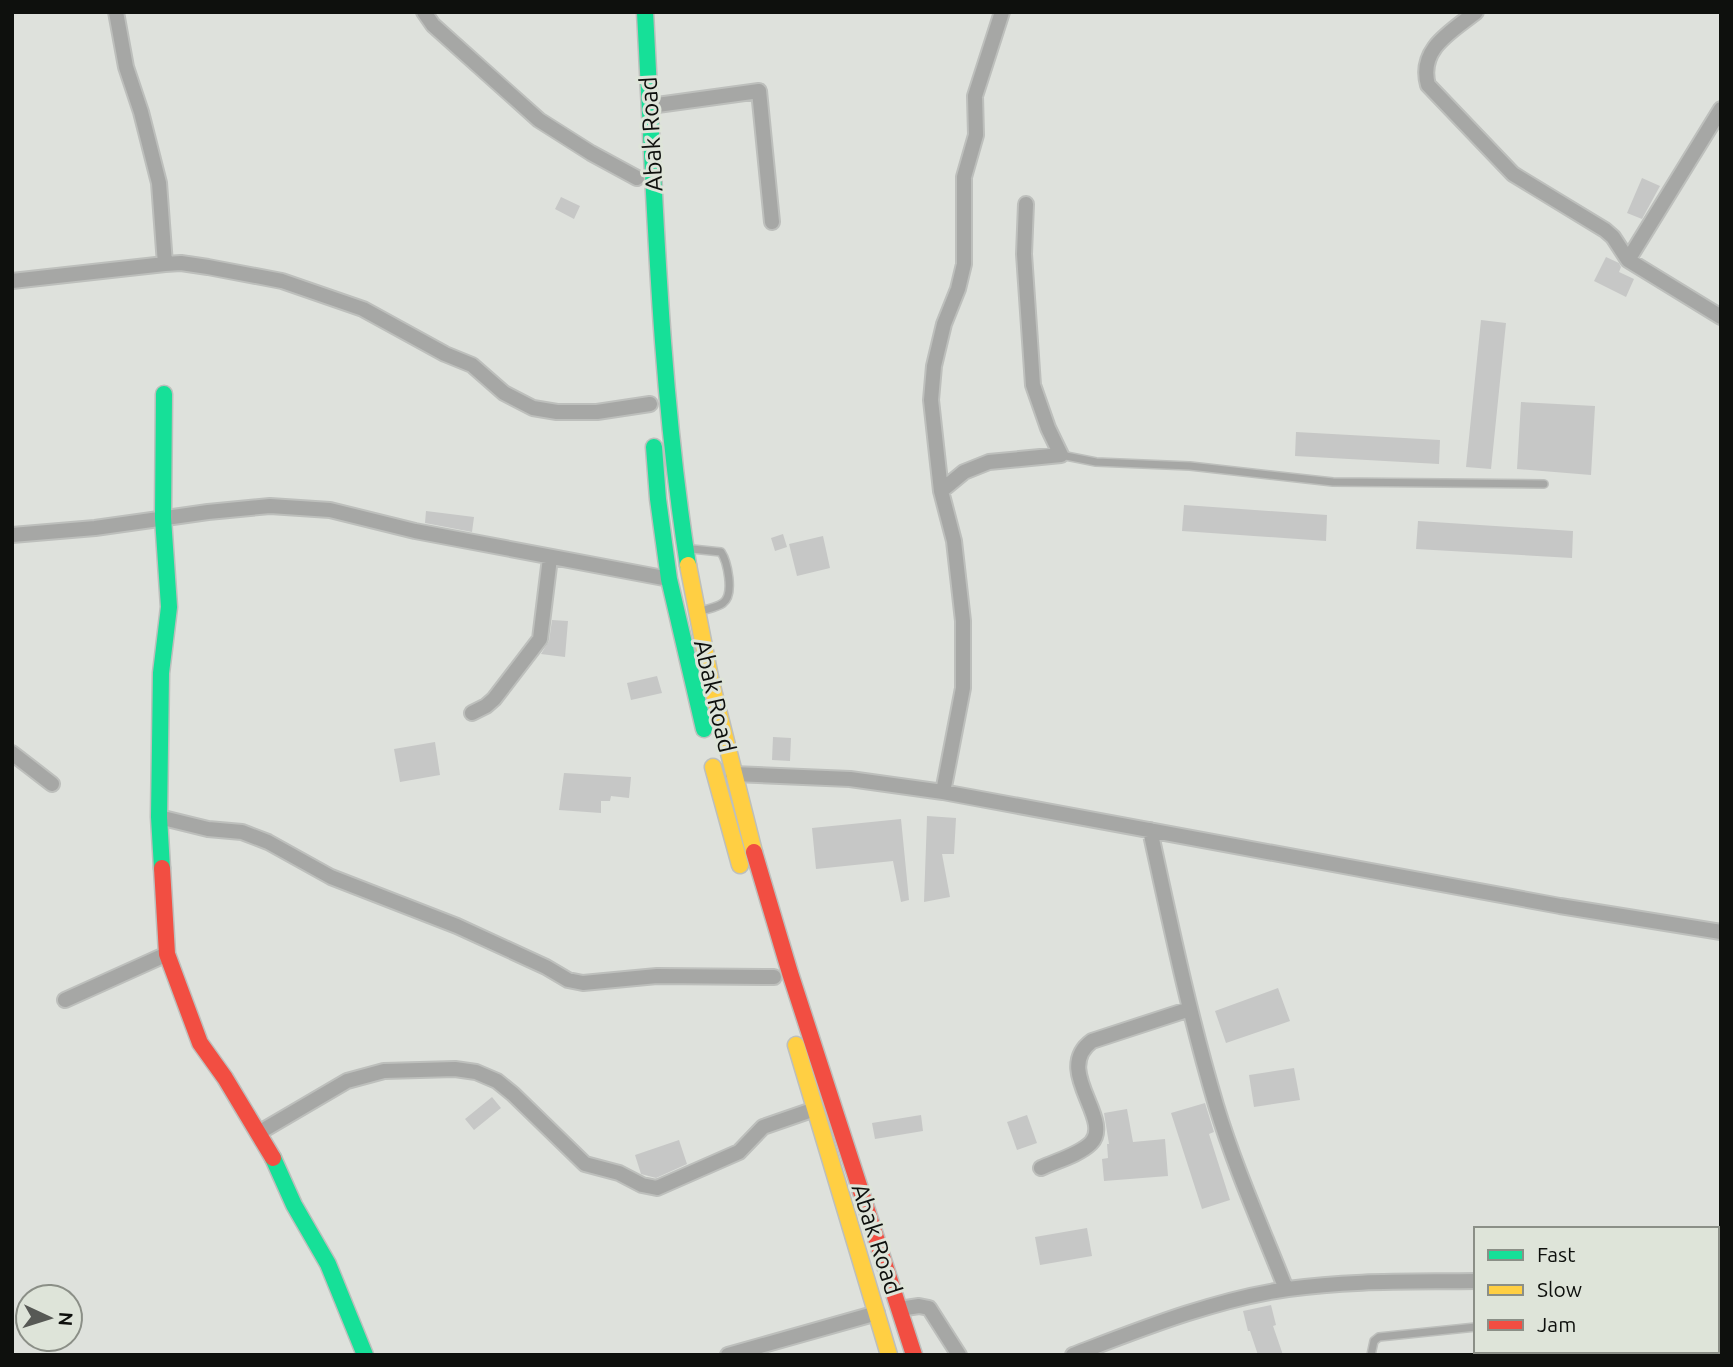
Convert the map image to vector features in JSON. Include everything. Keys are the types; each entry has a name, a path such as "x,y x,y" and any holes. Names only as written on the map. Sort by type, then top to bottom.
{"main road":[{"name":"Abak Road","path":"640,230 638,191 645,12"},
{"name":"Abak Road","path":"630,40 643,107 668,430 697,612 733,774 756,860 914,1355"},
{"name":"Abak Road","path":"649,383 658,499 670,579 708,748 746,887"},
{"path":"164,394 163,518 169,607 161,673 159,817 167,954 200,1043 269,1147 294,1205 328,1264 365,1355"},
{"name":"Abak Road","path":"790,1025 889,1355"}],"street":[{"path":"116,12 126,67 141,112 159,183 165,264"},
{"path":"424,12 433,25 539,120 591,153 638,191"},
{"path":"943,792 963,688 963,621 954,541 941,491 931,400 934,366 944,324 958,289 964,264 964,177 976,135 975,96 1002,12"},
{"path":"1476,12 1441,41 1427,57 1424,72 1428,85 1513,174 1605,230 1628,260 1721,317"},
{"path":"643,107 760,91 772,222"},
{"path":"1628,260 1721,109"},
{"path":"941,491 964,472 989,462 1061,455 1033,385 1024,254 1026,204"},
{"path":"12,281 165,264 195,265 282,281 363,309 445,354 472,365 504,393 533,408 557,412 597,412 651,417"},
{"path":"12,535 95,528 270,506 330,510 415,531 670,579"},
{"path":"472,713 494,699 540,639 550,558"},
{"path":"12,753 52,784"},
{"path":"733,774 850,779 943,792 1560,906 1721,932"},
{"path":"159,817 208,829 242,832 268,842 331,877 457,926 568,980 583,983 657,976 774,977"},
{"path":"1150,830 1190,1009 1217,1106 1286,1289"},
{"path":"65,1000 167,954"},
{"path":"1041,1168 1092,1142 1096,1133 1095,1121 1077,1068 1085,1046 1092,1041 1190,1009"},
{"path":"260,1132 347,1081 384,1071 455,1069 476,1072 497,1081 585,1164 620,1173 642,1185 657,1188 739,1152 763,1127 815,1109"},
{"path":"1073,1355 1126,1334 1212,1307 1286,1289 1375,1280 1474,1281"},
{"path":"899,1309 919,1306 929,1308 960,1355"},
{"path":"728,1355 877,1314"}],"lane":[{"path":"1061,455 1096,462 1190,466 1333,482 1544,484"},
{"path":"685,548 721,552 728,570 728,592 724,602 697,612"},
{"path":"1371,1355 1374,1341 1379,1337 1474,1326"}],"building":[{"path":"1642,178 1660,186 1642,219 1627,213"},
{"path":"561,197 580,206 574,219 555,209"},
{"path":"1606,257 1619,263 1619,272 1634,279 1626,297 1594,281"},
{"path":"1481,320 1506,323 1491,469 1466,467"},
{"path":"1521,402 1595,406 1591,475 1517,469"},
{"path":"1296,432 1440,440 1439,464 1295,456"},
{"path":"1184,505 1327,515 1326,541 1182,531"},
{"path":"426,511 474,517 472,532 425,523"},
{"path":"1418,521 1573,531 1572,558 1416,549"},
{"path":"783,534 787,547 775,551 771,538"},
{"path":"823,536 830,568 797,576 789,544"},
{"path":"552,620 568,621 565,657 541,654 549,641"},
{"path":"657,676 662,693 631,700 627,683"},
{"path":"773,737 791,738 790,761 772,760"},
{"path":"435,742 440,775 400,782 394,749"},
{"path":"564,773 631,777 629,798 611,796 610,801 601,801 601,813 559,810"},
{"path":"927,816 956,818 954,854 942,854 950,897 924,902"},
{"path":"901,819 909,900 901,902 893,861 816,869 812,828"},
{"path":"1278,988 1290,1021 1226,1043 1215,1011"},
{"path":"1294,1068 1300,1100 1254,1107 1249,1075"},
{"path":"492,1097 501,1108 474,1130 465,1119"},
{"path":"1205,1103 1214,1132 1209,1134 1230,1200 1202,1209 1171,1113"},
{"path":"1127,1109 1133,1142 1165,1139 1168,1176 1104,1181 1102,1159 1108,1158 1109,1144 1104,1113"},
{"path":"921,1115 923,1131 875,1139 872,1123"},
{"path":"1027,1115 1037,1143 1017,1150 1007,1122"},
{"path":"679,1140 687,1164 656,1178 641,1174 635,1155"},
{"path":"1087,1228 1092,1256 1040,1265 1035,1237"},
{"path":"1271,1305 1276,1325 1273,1326 1283,1355 1258,1355 1243,1311"}],"traffic: fast":[{"path":"645,12 664,358 688,565"},
{"path":"162,868 159,817 161,673 169,607 163,518 164,394"},
{"path":"654,447 669,579 704,729"},
{"path":"273,1158 294,1205 328,1264 365,1355"}],"traffic: slow":[{"path":"688,565 711,682 754,852"},
{"path":"713,767 740,865"},
{"path":"796,1045 889,1355"}],"traffic: jam":[{"path":"754,852 790,973 914,1355"},
{"path":"162,868 167,954 200,1043 225,1078 273,1158"}]}
